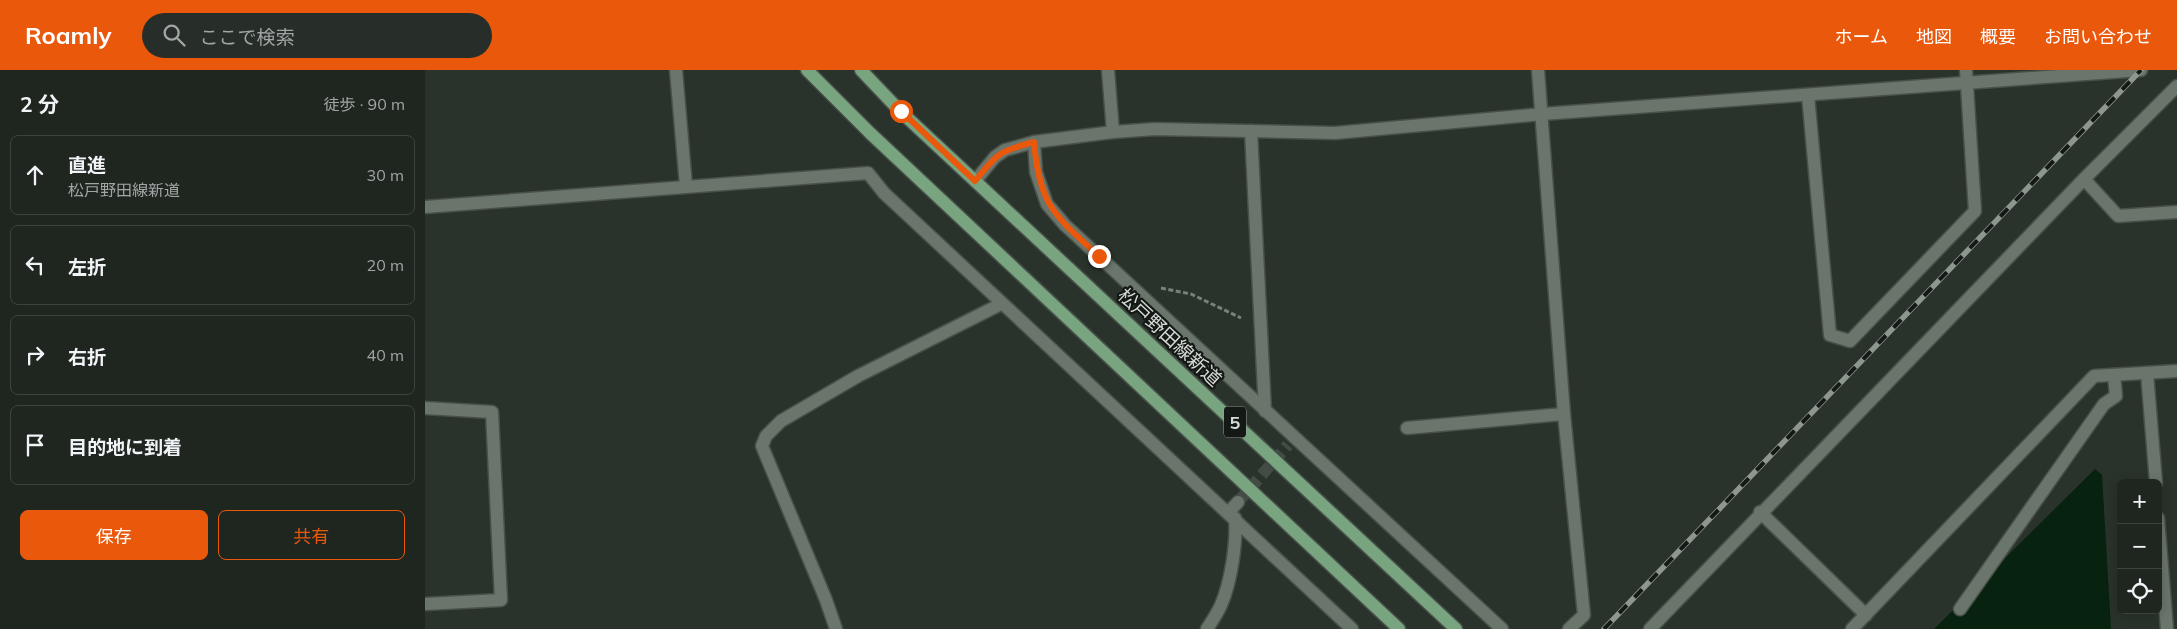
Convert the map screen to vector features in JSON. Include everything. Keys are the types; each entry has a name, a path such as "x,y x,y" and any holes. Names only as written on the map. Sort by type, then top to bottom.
{"main road":[{"name":"5","path":"807,70 870,133 1399,629"},
{"name":"松戸野田線新道","path":"861,70 975,181 1456,629"}],"street":[{"path":"676,70 686,186"},
{"path":"1108,70 1113,132"},
{"path":"1538,70 1564,414 1584,615 1569,629"},
{"path":"1808,94 1830,335 1849,341 1975,211 1966,70"},
{"path":"975,181 995,156 1005,150 1034,142 1113,132 1155,129 1335,133 1542,114 2141,70"},
{"path":"1649,629 2084,179 2177,86"},
{"path":"1251,131 1265,411"},
{"path":"1034,142 1036,172 1047,204 1065,225 1133,286 1265,411 1291,441 1500,628"},
{"path":"425,207 868,173 884,193 1001,304 1232,515 1352,629"},
{"path":"2084,179 2118,216 2177,212"},
{"path":"836,629 826,600 762,446 766,436 781,421 858,376 1001,304"},
{"path":"1852,629 2094,376 2177,371"},
{"path":"2147,373 2155,479"},
{"path":"1960,609 2104,404 2116,396 2114,375"},
{"path":"425,408 492,412 501,600 425,604"},
{"path":"1407,428 1564,414"},
{"path":"1207,629 1221,605 1232,565 1237,538 1232,515 1238,502"},
{"path":"1761,512 1865,615"},
{"path":"2158,524 2167,629"},
{"path":"1659,619 1669,629"}],"path":[{"path":"1133,286 1169,288 1191,294 1262,328"}],"shaded area":[{"path":"2095,469 2102,475 2111,629 1934,629"}],"tunnel":[{"path":"1238,502 1288,445"}],"railway":[{"path":"1604,629 2141,70"}],"route":[{"path":"901,111 975,181 995,156 1005,150 1034,142 1036,172 1047,204 1065,225 1099,256"}]}
